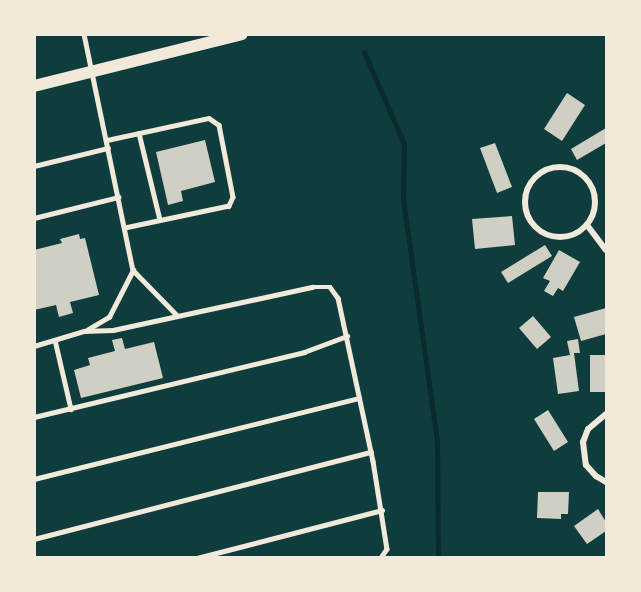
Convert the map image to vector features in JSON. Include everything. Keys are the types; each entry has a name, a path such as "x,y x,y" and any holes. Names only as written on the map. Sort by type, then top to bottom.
{"main road":[{"path":"34,86 242,34"}],"street":[{"path":"563,166 582,174 590,183 595,195 594,213 587,225 578,233 563,237 549,236 538,230 528,219 525,195 530,182 538,173 549,168 563,166"},
{"path":"587,225 606,250"},
{"path":"606,414 588,429 583,442 586,465 596,476 606,482"}],"lane":[{"path":"84,34 134,270 176,314"},
{"path":"106,140 209,118 219,125 233,197 229,206 124,228"},
{"path":"139,133 160,220"},
{"path":"34,166 108,148"},
{"path":"34,218 118,197"},
{"path":"34,346 102,324 109,317 134,270"},
{"path":"84,331 113,330 176,314 312,286 330,287 338,298 347,336 382,510 387,549 381,558"},
{"path":"34,417 304,352 347,336"},
{"path":"55,340 71,408"},
{"path":"34,479 359,398"},
{"path":"34,539 371,452"},
{"path":"197,558 382,510"}],"building":[{"path":"567,93 585,105 562,141 544,129"},
{"path":"606,128 606,143 577,160 571,149"},
{"path":"205,140 215,182 181,191 183,201 168,205 156,152"},
{"path":"495,143 512,187 497,193 480,148"},
{"path":"512,216 515,245 475,249 472,219"},
{"path":"79,234 80,239 85,238 99,295 70,302 73,313 59,317 56,305 34,310 34,250 62,243 60,239"},
{"path":"545,245 552,256 508,283 501,272"},
{"path":"559,250 580,262 563,291 558,288 553,296 544,291 550,281 543,278"},
{"path":"606,308 606,334 581,341 574,317"},
{"path":"533,316 551,337 537,349 519,328"},
{"path":"122,338 125,349 154,342 163,378 81,398 74,370 90,365 88,358 115,351 112,340"},
{"path":"578,339 580,353 574,353 579,391 558,394 553,358 570,355 567,341"},
{"path":"590,355 606,355 606,392 590,392"},
{"path":"548,410 568,442 554,451 534,419"},
{"path":"538,492 569,492 568,514 561,514 561,519 537,518"},
{"path":"598,509 606,522 606,531 587,544 574,526"}],"waterway":[{"path":"364,52 404,144 403,199 437,441 438,558"}]}
